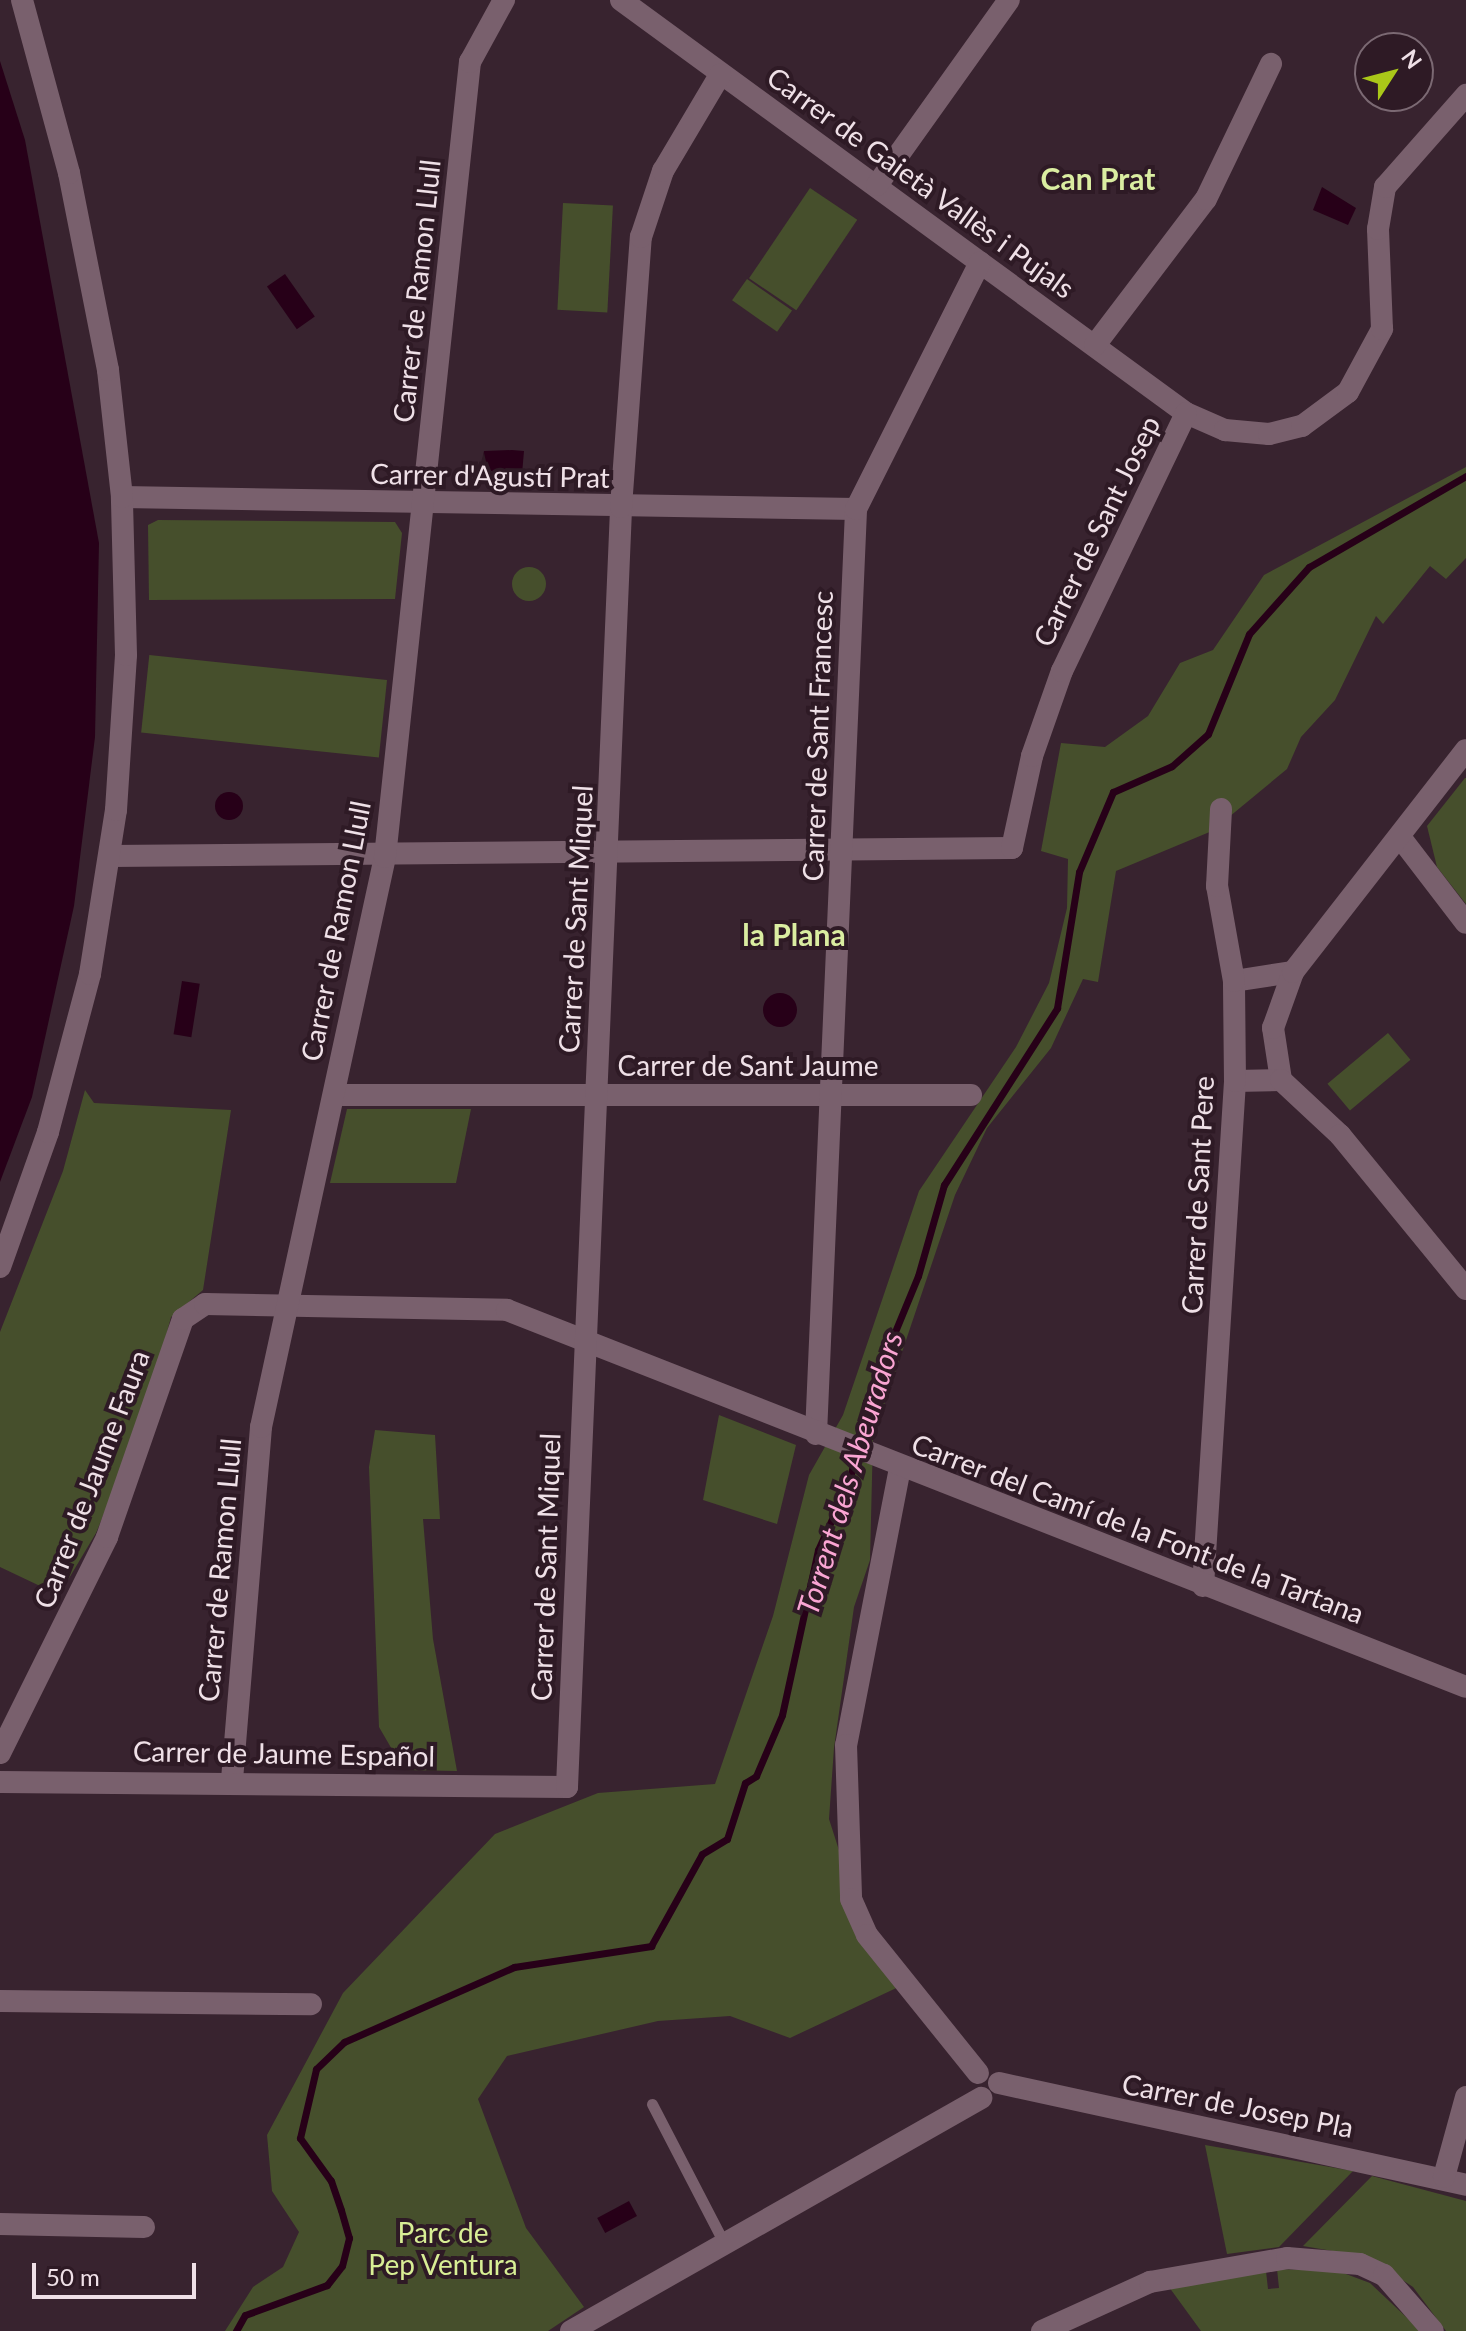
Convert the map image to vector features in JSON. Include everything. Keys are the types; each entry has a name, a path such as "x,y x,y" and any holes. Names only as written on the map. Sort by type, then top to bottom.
{"street":[{"path":"0,1267 64,1074 110,856 126,655 122,497 94,286 22,0"},
{"name":"Carrer de Ramon Llull","path":"232,1780 253,1504 283,1307 334,1095 385,857 470,62 504,0"},
{"name":"Carrer de Gaietà Vallès i Pujals","path":"621,0 1186,413"},
{"path":"877,185 1009,0"},
{"path":"1095,345 1206,199 1271,64"},
{"name":"Carrer de Sant Miquel","path":"567,1787 584,1343 609,855 621,507 649,202 720,75"},
{"name":"Carrer de Sant Josep","path":"842,853 1012,848 1032,756 1062,671 1186,413 1225,430 1269,434 1302,426 1348,392 1382,329 1378,229 1385,187 1466,95"},
{"name":"Carrer de Sant Francesc","path":"816,1434 856,509 980,262"},
{"name":"Carrer d'Agustí Prat","path":"122,497 856,509"},
{"path":"1466,750 1293,972 1273,1028 1281,1080 1349,1146 1466,1289"},
{"name":"Carrer de Sant Pere","path":"1203,1586 1235,1081 1234,981 1217,886 1221,809"},
{"path":"1400,837 1466,923"},
{"path":"110,856 842,853"},
{"path":"1234,981 1293,972"},
{"path":"1235,1081 1281,1080"},
{"name":"Carrer de Sant Jaume","path":"334,1095 971,1095"},
{"name":"Carrer de Jaume Faura","path":"0,1753 107,1537 183,1319 205,1304 283,1307"},
{"name":"Carrer del Camí de la Font de la Tartana","path":"283,1307 486,1306 1466,1687"},
{"path":"900,1468 846,1745 851,1899 867,1935 978,2073 972,2089 990,2090"},
{"name":"Carrer de Jaume Español","path":"0,1782 232,1780 567,1787"},
{"path":"0,2001 311,2004"},
{"path":"571,2331 990,2090"},
{"name":"Carrer de Josep Pla","path":"990,2090 1444,2177 1466,2185"},
{"path":"1444,2177 1466,2097"},
{"path":"0,2224 144,2227"},
{"path":"1042,2331 1150,2282 1287,2258 1360,2264 1384,2275 1433,2331"}],"lane":[{"path":"652,2104 723,2241"}],"green space":[{"path":"810,188 857,220 796,310 749,278"},
{"path":"563,203 613,206 607,312 557,310"},
{"path":"747,279 792,311 777,332 732,300"},
{"name":"Parc de Pep Ventura","path":"1466,467 1466,558 1446,579 1430,566 1383,624 1376,616 1335,700 1301,737 1287,769 1212,831 1116,871 1098,982 1083,979 1051,1048 987,1128 955,1195 873,1438 870,1560 854,1607 834,1748 829,1819 853,1894 907,1983 790,2038 730,2016 658,2021 507,2056 478,2099 526,2228 584,2307 548,2331 225,2331 253,2287 283,2267 299,2232 272,2191 267,2135 343,1993 495,1834 598,1793 715,1784 773,1616 809,1475 843,1415 919,1191 1016,1047 1049,983 1067,908 1068,859 1041,851 1061,743 1105,747 1148,716 1180,663 1213,650 1264,575"},
{"path":"158,520 395,522 402,533 395,599 149,600 148,525"},
{"path":"529,567 541,572 546,584 541,596 529,601 517,596 512,584 517,572"},
{"path":"149,655 387,680 379,758 141,733"},
{"path":"1465,778 1466,904 1437,867 1427,826"},
{"path":"1388,1033 1410,1060 1350,1111 1327,1084"},
{"path":"85,1090 94,1103 231,1110 203,1290 171,1317 146,1411 96,1533 59,1595 0,1567 0,1332 63,1171"},
{"path":"347,1109 471,1109 456,1183 330,1183"},
{"path":"719,1415 796,1445 777,1524 703,1500"},
{"path":"375,1430 435,1435 440,1519 423,1519 433,1639 457,1771 404,1770 379,1727 369,1467"},
{"path":"1205,2145 1353,2171 1279,2247 1227,2254"},
{"path":"1372,2176 1466,2201 1466,2331 1446,2331 1413,2287 1368,2257 1303,2246"},
{"path":"1277,2269 1338,2271 1370,2283 1421,2331 1201,2331 1169,2287 1266,2271 1268,2289 1279,2288"}],"shaded area":[{"path":"0,61 25,140 99,543 95,737 74,906 32,1097 0,1182"},
{"path":"1322,187 1356,208 1348,225 1313,210"},
{"path":"285,274 315,317 297,329 267,287"},
{"path":"484,451 524,451 522,474 481,470"},
{"path":"229,792 239,796 243,806 239,816 229,820 219,816 215,806 219,796"},
{"path":"182,981 200,984 191,1037 174,1034"},
{"path":"780,993 792,998 797,1010 792,1022 780,1027 768,1022 763,1010 768,998"},
{"path":"629,2201 637,2216 605,2233 597,2218"}],"waterway":[{"name":"Torrent dels Abeuradors","path":"236,2331 245,2315 327,2285 342,2266 349,2238 341,2210 331,2181 300,2138 316,2069 344,2042 514,1967 651,1946 702,1854 727,1839 745,1783 756,1776 782,1715 818,1550 850,1479 866,1402 918,1276 944,1185 1057,1008 1079,872 1113,792 1172,766 1208,734 1249,634 1309,567 1466,476"}],"district":[{"name":"Can Prat","path":"1098,178"},
{"name":"la Plana","path":"794,934"}]}
